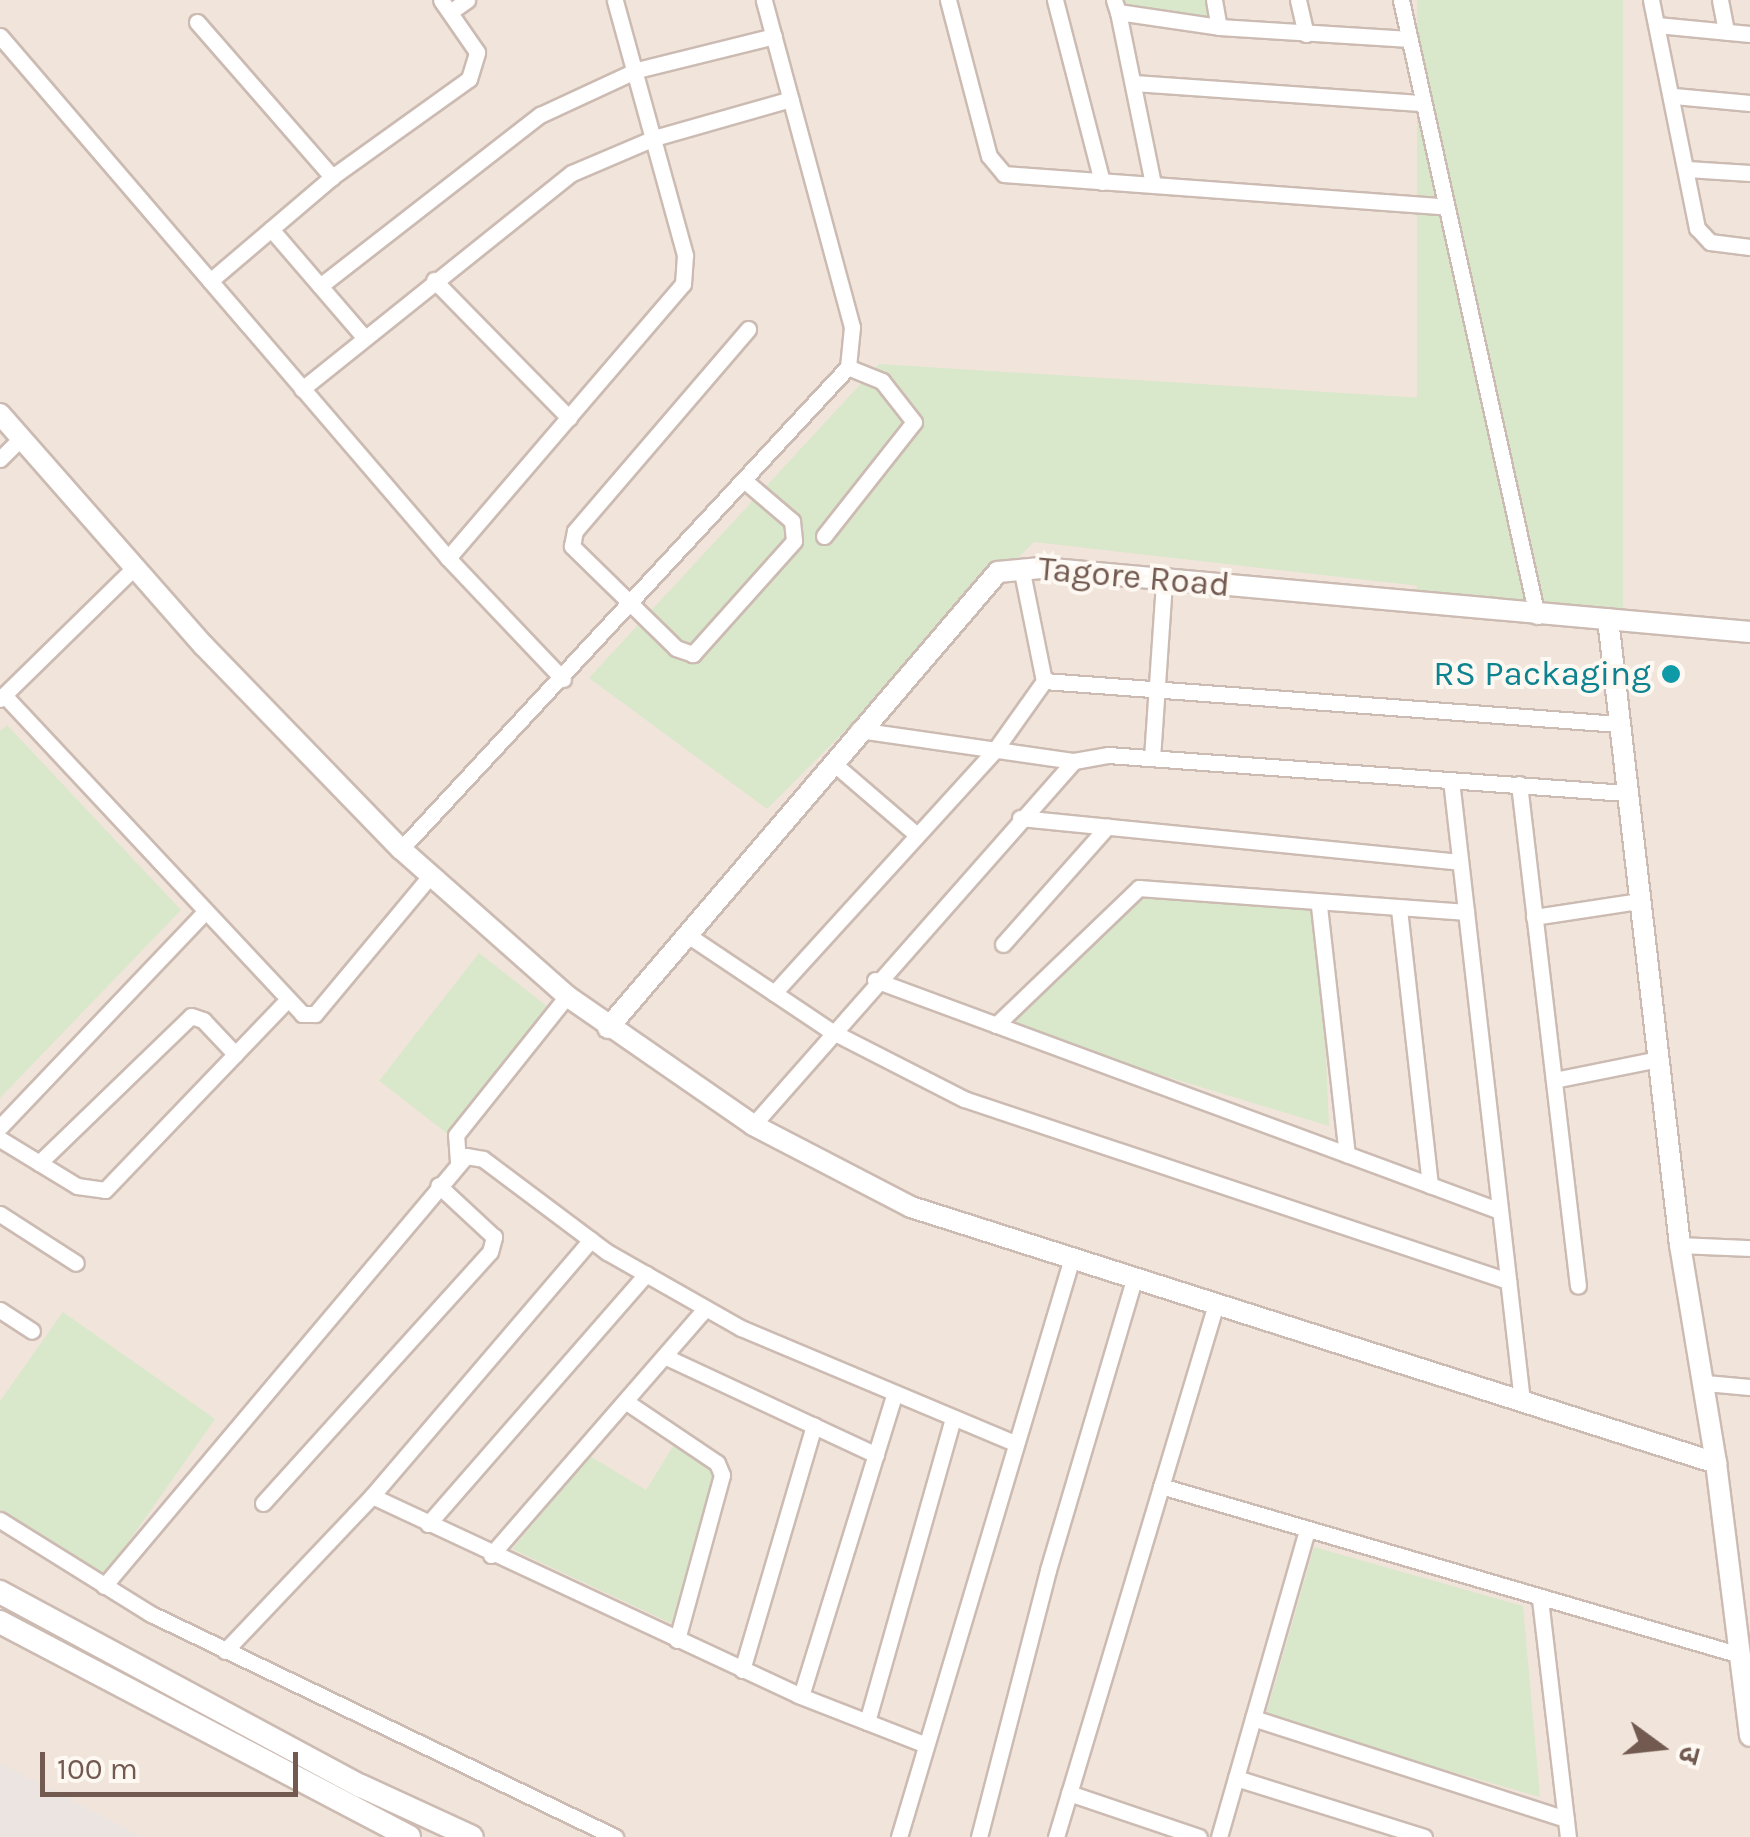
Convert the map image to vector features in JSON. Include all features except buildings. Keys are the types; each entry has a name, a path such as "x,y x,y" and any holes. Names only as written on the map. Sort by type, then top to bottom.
{"main road":[{"path":"0,1592 361,1786 472,1837"},
{"path":"0,1622 409,1837"}],"street":[{"path":"210,282 332,176 469,79 477,52 446,6 467,0"},
{"path":"448,558 683,284 685,255 615,0"},
{"path":"401,849 563,679 848,367 852,327 764,0"},
{"path":"948,0 994,169 1016,177 1445,206"},
{"path":"1055,0 1102,182"},
{"path":"1214,0 1219,27"},
{"path":"1298,0 1306,34"},
{"path":"1401,0 1538,616"},
{"path":"1651,0 1703,238 1750,247"},
{"path":"1720,0 1726,32"},
{"path":"1153,184 1116,6 1219,27 1410,39"},
{"path":"197,22 332,176"},
{"path":"1657,25 1750,34"},
{"path":"0,36 448,558 563,679"},
{"path":"320,286 540,115 637,70 774,36"},
{"path":"1134,83 1423,102"},
{"path":"1674,96 1750,102"},
{"path":"302,389 550,186 654,138 792,99"},
{"path":"1687,169 1750,173"},
{"path":"271,229 364,337"},
{"path":"434,280 569,418"},
{"path":"745,481 798,530 784,556 702,649 683,654 634,600 575,550 572,540 748,329"},
{"path":"824,536 914,422 882,381 848,367"},
{"path":"0,414 135,567 401,849 567,996 752,1125 911,1207 1215,1307 1716,1462"},
{"path":"0,459 20,438"},
{"path":"135,567 2,697 287,1000 302,1014 315,1014 430,876"},
{"path":"774,993 995,750 1044,682 1020,567"},
{"name":"Tagore Road","path":"608,1028 983,582 1020,567 1750,632"},
{"path":"1152,758 1164,580"},
{"path":"1608,618 1680,1245 1716,1462 1750,1736"},
{"path":"1044,682 1619,724"},
{"path":"858,730 1074,761 1108,754 1626,793"},
{"path":"752,1125 874,980 1074,761"},
{"path":"832,762 917,836"},
{"path":"1451,780 1522,1401"},
{"path":"1519,784 1578,1286"},
{"path":"1020,818 1460,862"},
{"path":"1003,944 1107,827"},
{"path":"996,1024 1140,888 1319,906 1466,912"},
{"path":"1534,917 1639,901"},
{"path":"1319,906 1347,1154"},
{"path":"1399,909 1430,1185"},
{"path":"0,1127 204,913"},
{"path":"686,934 831,1031 988,1109 1508,1280"},
{"path":"874,980 1500,1211"},
{"path":"458,1162 456,1135 567,996"},
{"path":"0,1139 78,1186 105,1190 287,1000"},
{"path":"39,1163 191,1016 204,1020 235,1054"},
{"path":"1554,1080 1658,1060"},
{"path":"104,1586 466,1156 483,1160 591,1240 706,1308 894,1395 1014,1444"},
{"path":"263,1503 490,1252 494,1238 438,1186"},
{"path":"0,1214 76,1263"},
{"path":"224,1652 372,1496 591,1240"},
{"path":"1680,1245 1750,1248"},
{"path":"898,1837 1071,1261"},
{"path":"428,1524 646,1274"},
{"path":"980,1837 1048,1570 1134,1279"},
{"path":"1056,1837 1215,1307"},
{"path":"491,1554 706,1308"},
{"path":"0,1310 32,1331"},
{"path":"664,1356 876,1454"},
{"path":"1704,1383 1750,1387"},
{"path":"801,1696 894,1395"},
{"path":"625,1401 717,1464 722,1474 677,1640"},
{"path":"866,1722 953,1418"},
{"path":"742,1670 814,1426"},
{"path":"1161,1486 1740,1655"},
{"path":"372,1496 742,1670 924,1744"},
{"path":"0,1520 104,1586 224,1652 615,1837"},
{"path":"1219,1837 1307,1530"},
{"path":"1540,1599 1568,1837"},
{"path":"1253,1718 1566,1819"},
{"path":"1236,1778 1424,1837"},
{"path":"1069,1793 1198,1837"}],"shaded area":[{"path":"0,0 1750,0 1750,1837 0,1837"},
{"path":"0,1763 142,1837 0,1837"}],"green space":[{"path":"1123,0 1208,0 1212,20 1126,9"},
{"path":"1417,0 1623,0 1623,608 1417,608"},
{"path":"879,364 1456,400 1490,594 1034,542 767,809 589,678"},
{"path":"7,725 181,910 0,1098 0,731"},
{"path":"1154,880 1319,906 1329,1126 996,1025"},
{"path":"479,953 550,1008 450,1136 379,1081"},
{"path":"63,1312 215,1419 101,1581 0,1510 0,1401"},
{"path":"674,1445 716,1473 675,1625 512,1549 590,1456 646,1490"},
{"path":"1314,1547 1523,1606 1540,1797 1265,1718"}],"place":[{"name":"RS Packaging","path":"1671,674"}]}
